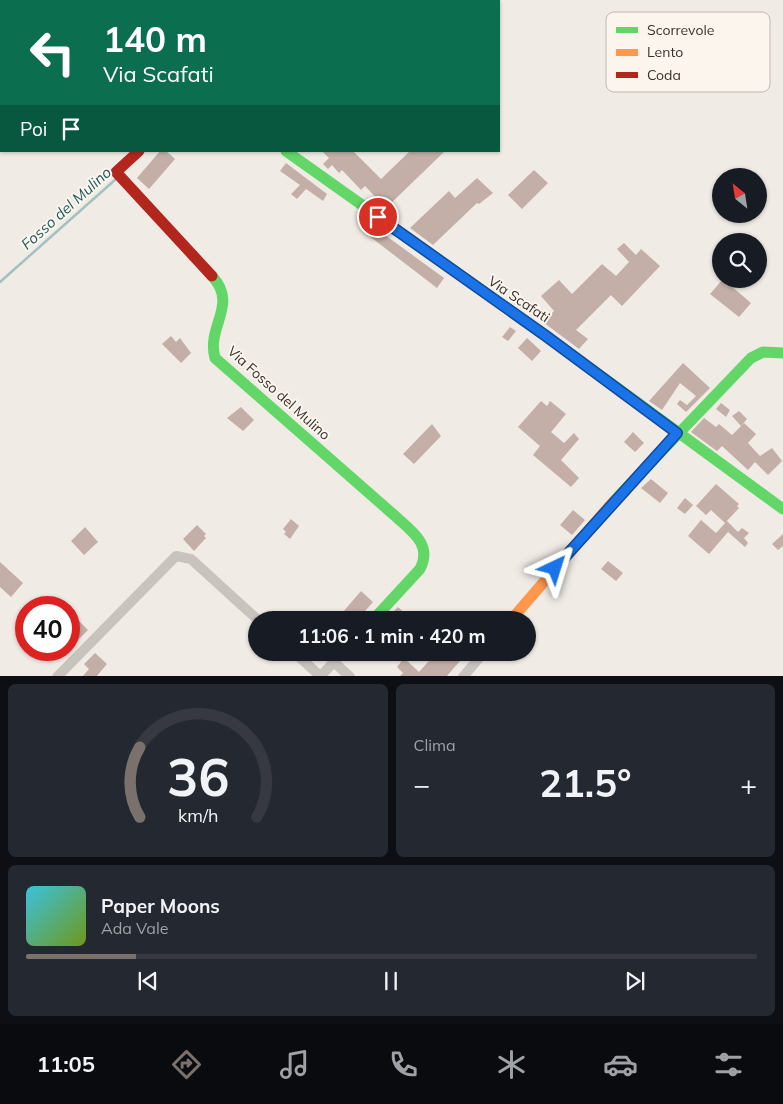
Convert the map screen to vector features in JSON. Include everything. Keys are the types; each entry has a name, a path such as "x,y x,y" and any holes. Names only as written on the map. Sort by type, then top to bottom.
{"street":[{"name":"Via Fosso del Mulino","path":"138,152 119,177 220,284 226,301 212,340 211,349 215,358 394,515 419,541 425,553 425,560 420,571 382,611"},
{"name":"Via Scafati","path":"287,152 546,336 783,509"},
{"path":"519,611 581,538 677,433 756,354 783,353"},
{"path":"57,676 176,556 191,559 248,611"},
{"path":"304,661 320,676 334,662 350,676"},
{"path":"463,676 476,661"}],"building":[{"path":"159,152 167,152 175,159 149,189 137,178"},
{"path":"323,152 354,152 381,179 409,152 444,152 386,208 365,186 361,190 342,170 339,173 332,165 328,169 323,164 329,158"},
{"path":"286,163 327,194 323,201 306,189 297,199 291,194 300,185 280,171"},
{"path":"534,170 548,183 522,209 508,195"},
{"path":"477,178 493,193 479,204 477,203 433,245 410,228 449,191 455,198"},
{"path":"374,227 444,278 437,288 368,235"},
{"path":"624,243 636,255 641,249 660,266 622,306 611,295 576,330 588,339 579,349 543,322 554,311 541,296 559,280 572,294 602,264 616,276 629,262 617,249"},
{"path":"715,288 734,288 751,303 739,317 710,294"},
{"path":"510,327 516,331 508,341 502,337"},
{"path":"171,336 176,342 180,338 191,353 181,363 162,344"},
{"path":"527,338 541,351 532,361 518,348"},
{"path":"683,363 710,388 686,412 677,404 680,400 687,405 696,396 680,383 662,410 649,401"},
{"path":"541,401 547,406 550,401 566,414 551,432 564,443 574,433 579,439 561,460 579,478 571,487 533,455 540,446 518,427"},
{"path":"721,403 730,410 726,417 716,409"},
{"path":"241,407 254,420 243,431 227,418"},
{"path":"739,411 747,419 741,426 732,416"},
{"path":"704,418 716,427 719,424 732,435 744,423 756,434 748,443 760,456 772,448 782,461 768,475 755,462 748,470 722,446 717,451 691,432"},
{"path":"432,424 441,436 414,464 403,454"},
{"path":"633,432 644,443 635,452 624,442"},
{"path":"651,479 668,493 660,503 641,488"},
{"path":"716,484 739,504 737,506 739,508 725,523 711,510 706,515 696,506"},
{"path":"685,498 693,505 685,514 677,508"},
{"path":"573,510 585,520 572,535 560,525"},
{"path":"291,519 299,526 290,539 284,534 286,532 283,529"},
{"path":"701,520 716,533 727,521 738,532 742,528 749,533 744,538 748,543 745,547 728,532 709,554 688,536"},
{"path":"197,525 206,534 204,536 206,538 194,551 183,539"},
{"path":"85,527 98,542 84,555 71,541"},
{"path":"783,534 783,546 778,550 772,544"},
{"path":"608,561 623,573 616,581 601,569"},
{"path":"0,562 23,583 11,597 0,587"},
{"path":"361,591 373,602 365,611 344,611"},
{"path":"398,607 402,611 394,611"},
{"path":"80,622 88,630 80,638"},
{"path":"95,653 107,664 97,676 83,676 89,669 84,664"},
{"path":"402,661 407,661 419,672 429,661 460,661 447,676 400,676 403,673 397,667"}],"waterway":[{"name":"Fosso del Mulino","path":"0,282 116,179"}],"traffic: fast":[{"path":"287,152 545,335 783,509"},
{"path":"212,276 220,287 223,297 213,346 215,358 407,527 422,545 424,552 420,569 381,611"},
{"path":"613,502 751,358 763,352 783,353"}],"traffic: slow":[{"path":"519,611 613,502"}],"traffic: jam":[{"path":"138,152 116,172 212,276"}],"route":[{"path":"378,217 474,287 546,336 677,433 555,568"}]}
